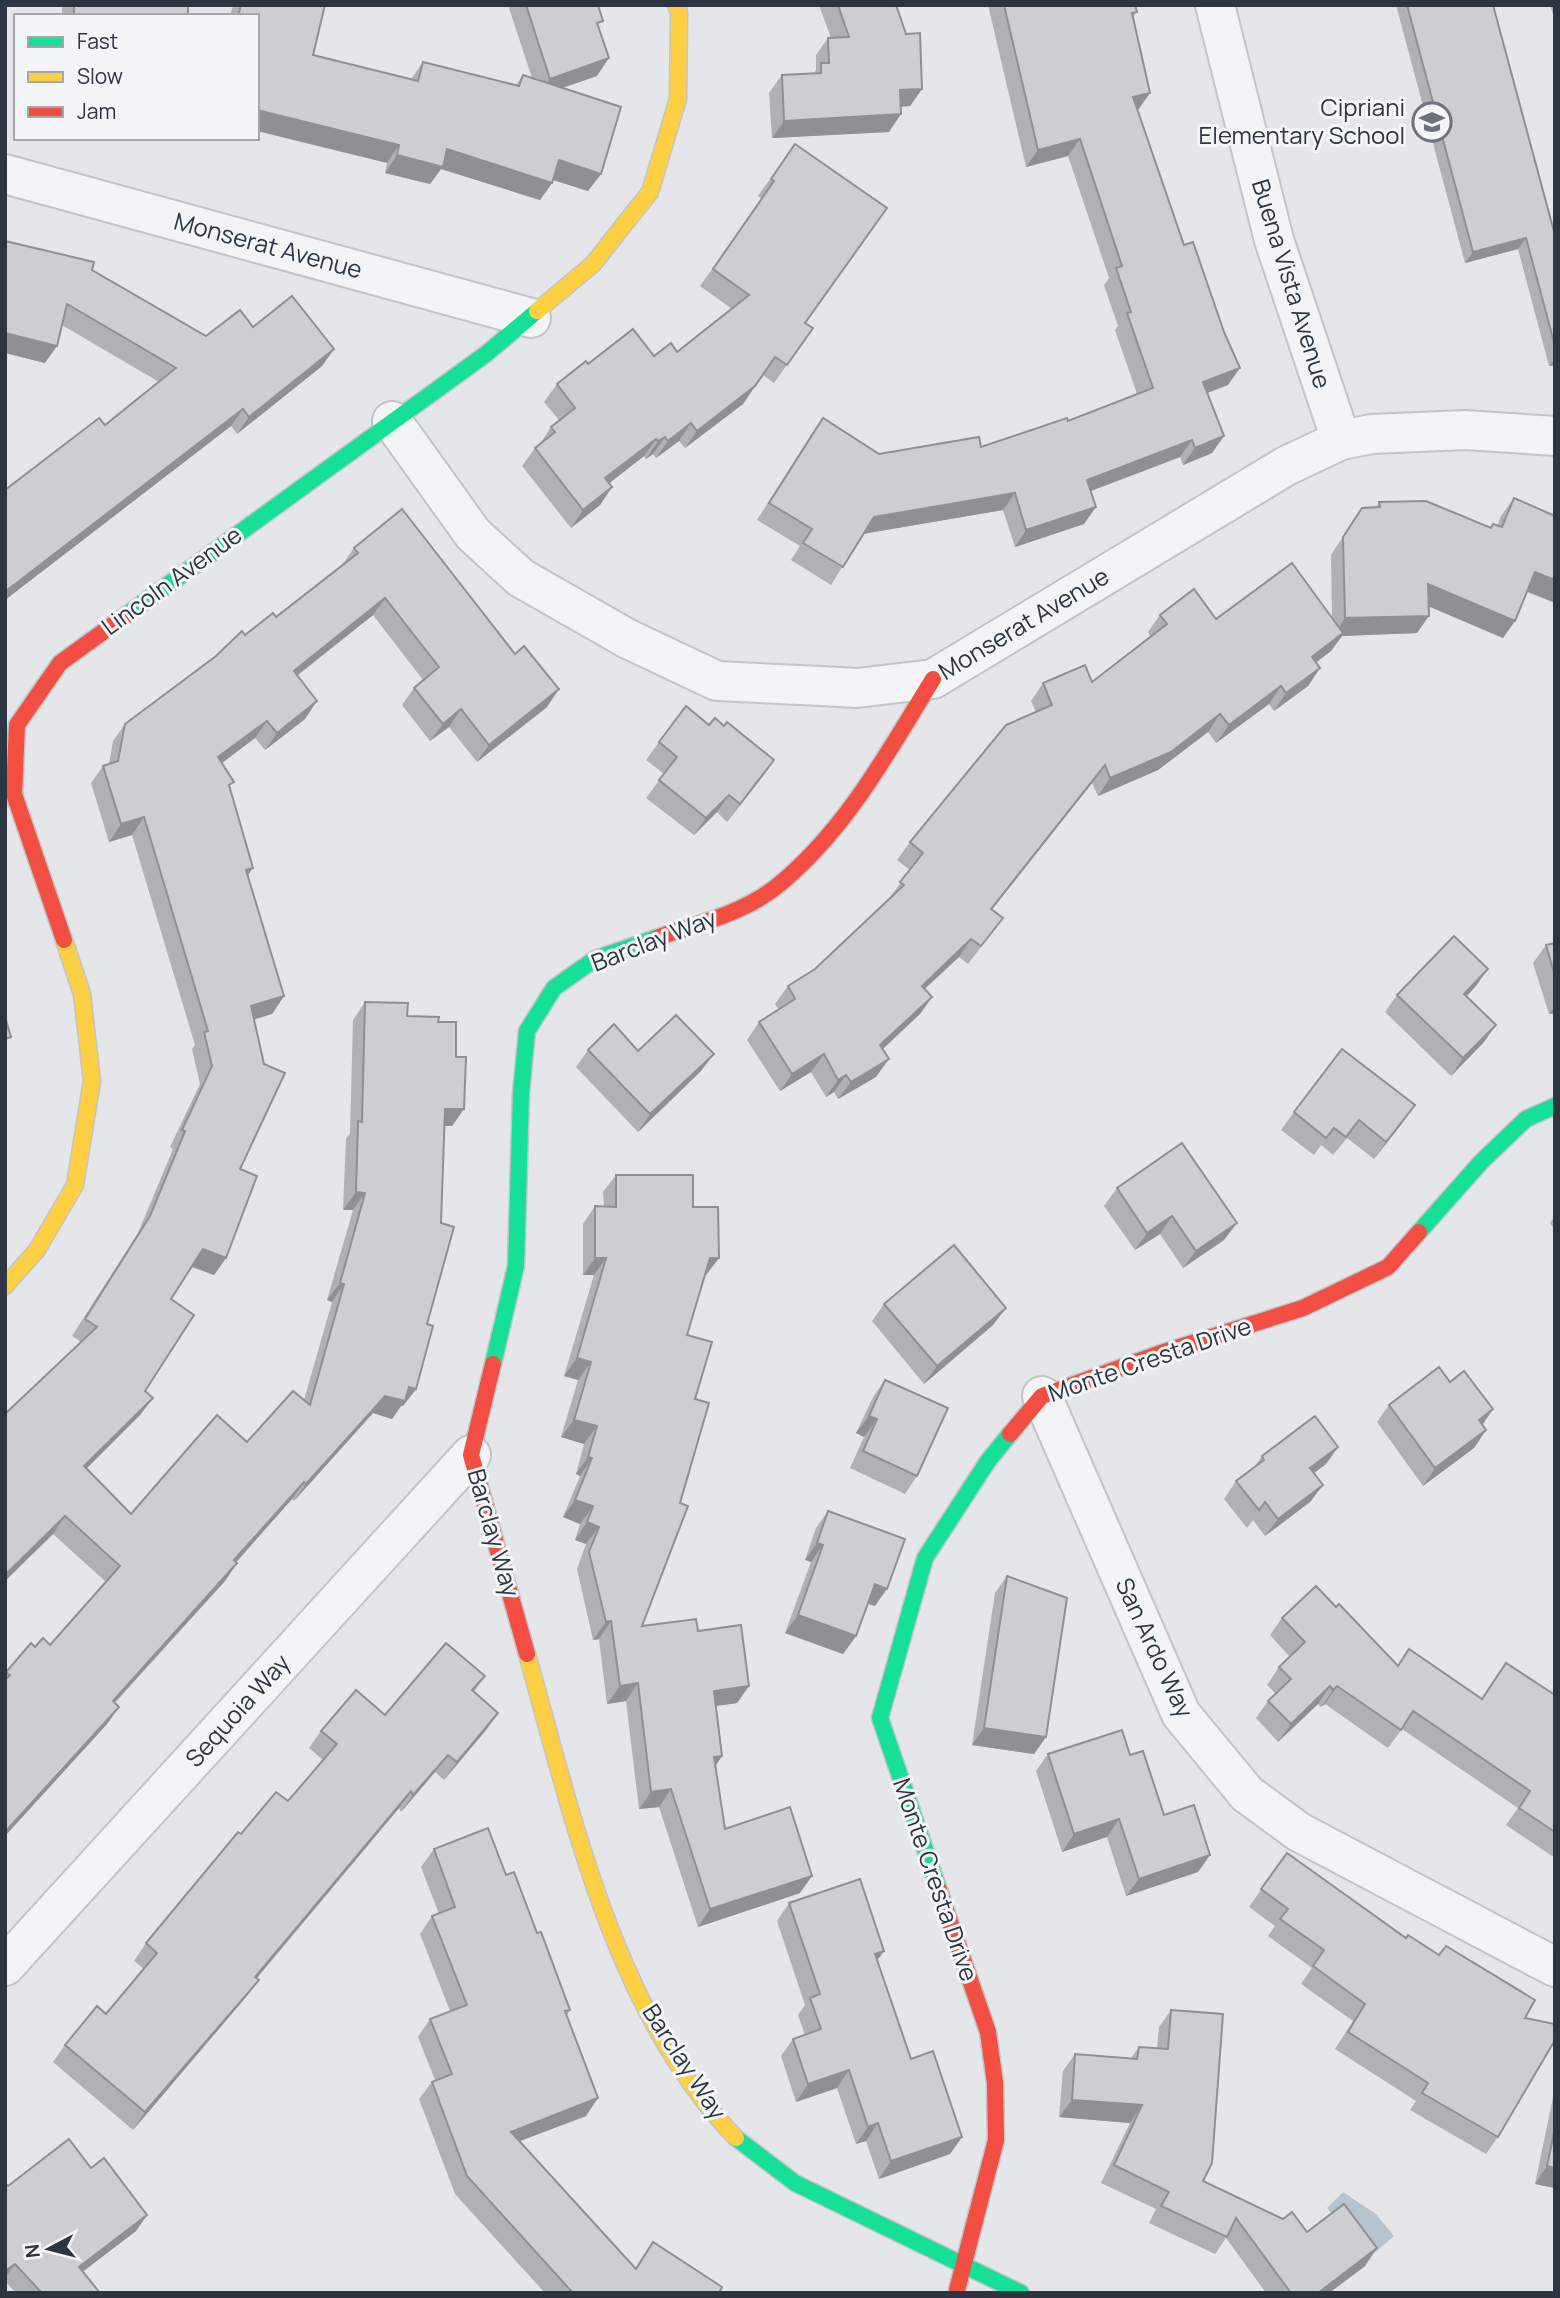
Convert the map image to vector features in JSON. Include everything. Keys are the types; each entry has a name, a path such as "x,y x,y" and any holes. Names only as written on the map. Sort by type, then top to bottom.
{"street":[{"name":"Lincoln Avenue","path":"5,1286 37,1250 75,1185 92,1081 82,995 14,794 17,725 60,663 486,354 593,264 650,192 678,99 677,5"},
{"name":"Buena Vista Avenue","path":"1215,5 1274,240 1341,440"},
{"name":"Monserat Avenue","path":"5,174 531,318"},
{"name":"Monserat Avenue","path":"392,421 473,534 521,579 628,639 717,681 857,688 933,679 1286,466 1341,440 1371,434 1465,430 1555,436"},
{"name":"Barclay Way","path":"933,679 868,786 821,844 775,888 725,915 596,959 554,988 527,1031 521,1093 516,1266 471,1455 584,1858 631,1977 667,2045 711,2112 747,2149 795,2183 1021,2293"},
{"name":"Monte Cresta Drive","path":"957,2293 996,2140 995,2082 988,2032 880,1718 925,1558 988,1461 1042,1396 1161,1353 1303,1308 1388,1267 1526,1119 1555,1106"},
{"name":"San Ardo Way","path":"1042,1396 1181,1714 1247,1794 1299,1832 1555,1968"},
{"name":"Sequoia Way","path":"5,1966 471,1455"}],"shaded area":[{"path":"1343,2192 1376,2214 1394,2236 1370,2257 1327,2208"}],"building":[{"path":"74,5 188,5 188,14 74,14"},
{"path":"241,5 325,5 313,55 418,81 423,62 519,86 523,75 621,107 601,174 559,160 552,183 447,149 443,167 397,155 399,145 259,110 259,14 239,14"},
{"path":"526,5 598,5 603,21 597,23 609,58 550,79"},
{"path":"838,5 896,5 906,34 920,33 922,89 900,90 901,114 784,121 782,75 821,73 821,63 829,63 828,38 849,37"},
{"path":"1004,5 1135,5 1137,12 1132,13 1150,93 1133,97 1184,245 1193,242 1224,332 1240,368 1203,382 1224,436 1195,448 1192,440 1087,480 1096,507 1026,530 1015,493 874,517 843,567 803,543 812,529 769,503 823,418 879,454 979,437 981,447 1067,418 1068,421 1153,388 1127,313 1131,312 1116,268 1122,266 1080,139 1038,150"},
{"path":"1407,5 1493,5 1553,228 1555,227 1555,346 1526,238 1473,252"},
{"path":"795,144 887,208 805,323 813,328 787,365 775,357 755,386 697,431 691,423 668,441 665,437 658,441 656,439 605,478 612,487 583,510 535,448 555,432 551,427 575,408 557,384 633,329 654,356 671,343 677,352 749,295 713,269 774,181 771,179"},
{"path":"5,241 94,262 92,270 206,336 240,310 253,327 292,296 334,349 249,417 243,409 6,591 5,490 99,418 105,425 176,368 67,304 57,346 5,333"},
{"path":"1514,498 1555,516 1555,580 1535,572 1515,621 1428,584 1429,616 1345,618 1343,537 1362,508 1380,507 1379,502 1426,501 1491,528 1493,524 1502,527"},
{"path":"402,509 515,654 524,646 559,689 489,745 461,709 443,724 414,688 439,667 385,598 294,671 317,701 277,733 267,721 218,757 234,782 229,785 253,868 246,870 284,996 251,1006 264,1064 285,1073 240,1169 257,1176 226,1258 203,1249 171,1299 194,1315 145,1391 153,1398 84,1466 131,1514 217,1415 247,1442 293,1391 310,1405 344,1284 340,1283 365,1193 356,1192 358,1121 362,1122 365,1002 408,1003 407,1016 439,1017 438,1022 456,1022 456,1057 466,1057 464,1109 445,1109 441,1223 454,1227 427,1324 433,1326 416,1389 409,1387 405,1401 385,1396 306,1484 304,1482 234,1560 237,1563 113,1701 119,1707 5,1832 5,1680 10,1675 6,1672 31,1643 35,1647 43,1638 50,1645 120,1566 65,1516 5,1575 5,1414 97,1327 85,1319 150,1216 185,1131 182,1130 212,1066 204,1032 208,1031 144,817 121,824 103,766 118,761 125,724 216,656 242,631 245,635 273,613 276,617 358,553 354,548"},
{"path":"1292,563 1343,633 1312,657 1320,668 1286,693 1281,686 1229,725 1220,714 1171,752 1110,778 1105,765 991,909 1003,918 981,946 971,939 922,986 932,997 880,1045 889,1059 851,1082 846,1075 838,1080 824,1054 792,1074 759,1022 795,999 788,986 815,969 904,885 900,882 923,853 910,842 1006,725 1052,705 1043,683 1085,665 1092,682 1167,624 1160,615 1194,589 1216,619"},
{"path":"686,706 709,725 715,718 724,726 727,722 774,760 740,804 729,795 706,818 659,780 677,757 659,742"},
{"path":"1454,936 1488,969 1464,994 1496,1025 1463,1058 1397,995"},
{"path":"1555,943 1555,976 1546,945"},
{"path":"676,1015 714,1054 650,1114 588,1050 614,1024 638,1051"},
{"path":"5,1017 11,1037 5,1039"},
{"path":"1342,1049 1415,1105 1386,1142 1359,1120 1346,1137 1334,1128 1326,1138 1294,1112"},
{"path":"1182,1143 1237,1223 1196,1251 1172,1216 1147,1233 1117,1188"},
{"path":"616,1175 693,1175 693,1207 718,1207 719,1258 710,1258 687,1335 712,1342 695,1399 709,1403 680,1503 688,1506 642,1626 696,1619 698,1631 741,1625 749,1686 714,1691 722,1756 714,1757 725,1829 790,1807 812,1876 710,1909 671,1789 651,1792 638,1683 620,1686 611,1621 606,1622 589,1552 599,1527 587,1522 593,1506 575,1500 592,1458 588,1457 597,1426 574,1420 591,1362 577,1358 606,1258 595,1258 595,1206 616,1207"},
{"path":"954,1245 1006,1308 937,1366 884,1304"},
{"path":"1439,1367 1450,1382 1464,1371 1493,1409 1479,1420 1486,1430 1435,1468 1389,1405"},
{"path":"885,1380 948,1408 917,1476 863,1451 877,1419 869,1416"},
{"path":"1315,1416 1338,1447 1310,1468 1323,1485 1278,1519 1265,1502 1259,1510 1236,1481 1264,1460 1262,1456"},
{"path":"828,1511 905,1539 887,1589 875,1584 856,1636 798,1615 823,1545 817,1543"},
{"path":"1007,1576 1067,1598 1046,1737 984,1728"},
{"path":"1316,1586 1336,1607 1339,1604 1398,1666 1409,1649 1482,1699 1506,1663 1555,1695 1555,1832 1519,1808 1530,1791 1413,1711 1401,1730 1337,1686 1333,1690 1330,1686 1291,1724 1268,1701 1291,1679 1279,1667 1305,1642 1282,1618"},
{"path":"446,1643 485,1676 472,1690 498,1713 457,1762 448,1755 413,1795 411,1791 255,1977 259,1980 145,2112 65,2045 97,2006 106,2014 157,1953 146,1943 238,1832 241,1834 276,1792 288,1801 337,1744 321,1731 356,1690 385,1715"},
{"path":"1122,1730 1130,1755 1143,1751 1164,1815 1194,1805 1210,1855 1139,1879 1119,1819 1074,1834 1048,1754"},
{"path":"488,1828 506,1875 514,1872 537,1933 541,1932 570,2010 565,2011 598,2098 511,2132 636,2269 653,2242 722,2287 719,2293 573,2293 467,2176 432,2082 452,2074 430,2019 467,2005 432,1916 455,1907 434,1849"},
{"path":"1287,1853 1406,1938 1408,1935 1439,1955 1446,1946 1535,2000 1525,2018 1555,2024 1555,2040 1498,2137 1422,2093 1428,2083 1348,2032 1365,2004 1313,1966 1324,1950 1280,1919 1288,1909 1261,1889"},
{"path":"860,1879 884,1951 875,1954 911,2059 933,2051 962,2137 891,2161 878,2123 868,2127 849,2070 808,2084 793,2039 821,2029 810,1998 820,1994 789,1903"},
{"path":"1171,2010 1223,2014 1212,2163 1203,2181 1283,2219 1292,2212 1307,2232 1344,2204 1377,2248 1318,2293 1291,2293 1236,2218 1227,2237 1161,2206 1169,2192 1114,2165 1142,2105 1072,2100 1075,2054 1137,2059 1139,2047 1168,2049"},
{"path":"1555,2128 1555,2168 1547,2166"},
{"path":"69,2139 91,2168 104,2158 147,2215 79,2267 100,2293 42,2293 15,2264 5,2271 5,2183 8,2186"}],"traffic: fast":[{"path":"125,616 486,354 537,311"},
{"path":"493,1364 516,1266 521,1093 527,1031 554,988 595,959 659,937"},
{"path":"1419,1232 1482,1161 1526,1119 1555,1106"},
{"path":"939,1890 880,1718 925,1558 988,1461 1010,1434"},
{"path":"736,2138 795,2183 1021,2293"}],"traffic: slow":[{"path":"537,311 593,264 650,192 678,99 679,13 676,5"},
{"path":"5,1286 37,1250 75,1185 92,1081 82,994 64,940"},
{"path":"527,1654 581,1846 628,1972 658,2032 694,2088 736,2138"}],"traffic: jam":[{"path":"64,940 14,794 17,725 60,663 125,616"},
{"path":"659,937 720,917 749,904 776,887 801,865 864,790 933,679"},
{"path":"1010,1434 1042,1396 1161,1353 1303,1308 1388,1267 1419,1232"},
{"path":"493,1364 471,1455 527,1654"},
{"path":"939,1890 988,2032 995,2083 996,2140 957,2290"}],"place":[{"name":"Cipriani Elementary School","path":"1432,122"}]}
